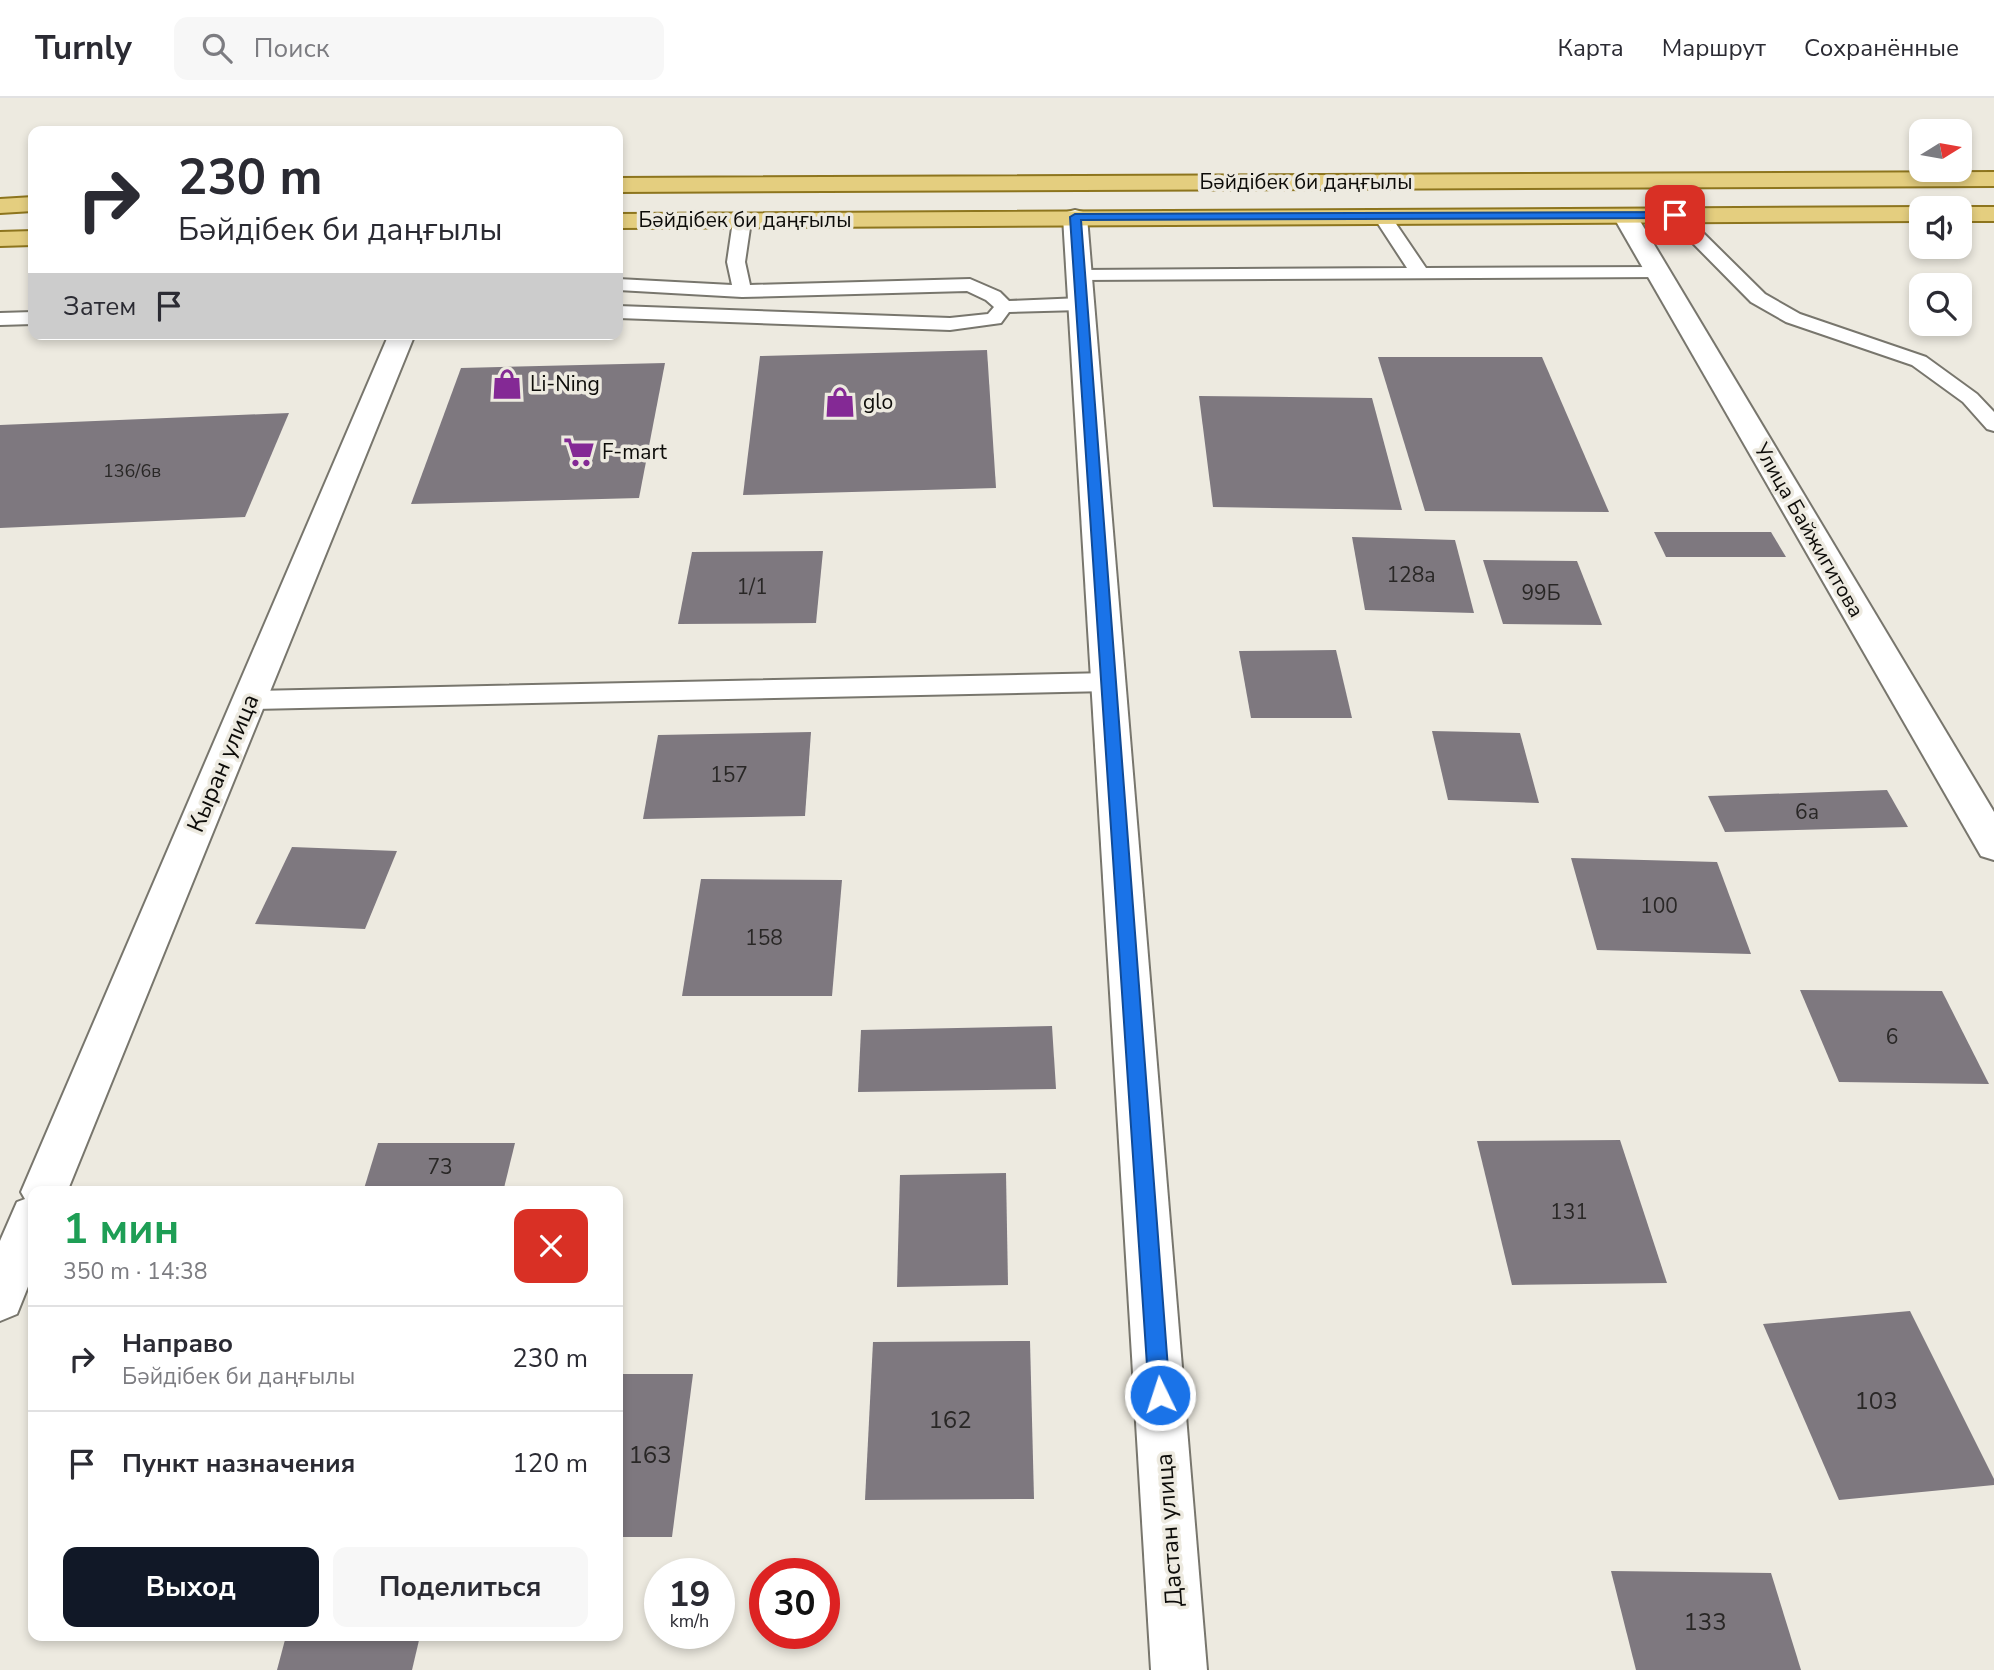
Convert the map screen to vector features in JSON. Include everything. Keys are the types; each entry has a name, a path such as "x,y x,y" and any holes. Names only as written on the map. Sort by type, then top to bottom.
{"main road":[{"name":"Бәйдібек би даңғылы","path":"623,185 1994,179"},
{"path":"1703,180 1727,215"},
{"path":"0,206 28,204"},
{"name":"Бәйдібек би даңғылы","path":"623,221 1909,214"},
{"path":"1972,214 1994,214"},
{"path":"0,239 28,238"}],"street":[{"name":"Улица Байжигитова","path":"1625,216 1994,845"},
{"name":"Дастан улица","path":"1075,217 1179,1670"},
{"name":"Кыран улица","path":"46,1186 399,340"},
{"path":"0,1297 28,1229"}],"lane":[{"path":"1675,215 1758,298 1793,318 1919,361 1970,398 1994,425"},
{"path":"1382,216 1420,273"},
{"path":"742,220 736,262 742,291"},
{"path":"623,313 950,324 994,319 1004,307 1080,290 1420,273 1658,272"},
{"path":"623,285 742,291 970,285 993,296 1004,307"},
{"path":"0,319 28,318"},
{"path":"249,700 1109,682"}],"building":[{"path":"987,350 996,488 743,495 760,356"},
{"path":"1378,357 1542,357 1609,512 1425,511"},
{"path":"665,363 639,498 411,504 461,368"},
{"path":"1199,396 1372,398 1402,510 1213,507"},
{"path":"289,413 245,517 0,528 0,425"},
{"path":"1654,532 1771,532 1786,557 1666,557"},
{"path":"1352,537 1455,540 1474,613 1365,610"},
{"path":"823,551 816,623 678,624 692,552"},
{"path":"1483,560 1577,561 1602,625 1503,624"},
{"path":"1336,650 1352,718 1251,718 1239,651"},
{"path":"1432,731 1520,733 1539,803 1448,800"},
{"path":"811,732 805,816 643,819 658,735"},
{"path":"1887,790 1908,827 1725,832 1708,796"},
{"path":"292,847 397,851 365,929 255,924"},
{"path":"1571,858 1717,862 1751,954 1597,950"},
{"path":"701,879 842,880 832,996 682,996"},
{"path":"1800,990 1942,991 1989,1084 1839,1082"},
{"path":"1052,1026 1056,1089 858,1092 861,1030"},
{"path":"1620,1140 1667,1283 1512,1285 1477,1141"},
{"path":"378,1143 515,1143 504,1186 365,1186"},
{"path":"1006,1173 1008,1285 897,1287 900,1175"},
{"path":"1910,1311 1994,1479 1994,1485 1839,1500 1763,1324"},
{"path":"1030,1341 1034,1499 865,1500 873,1342"},
{"path":"623,1374 693,1374 672,1537 623,1537"},
{"path":"1611,1571 1771,1573 1801,1670 1636,1670"},
{"path":"285,1641 419,1641 412,1670 277,1670"}],"place":[{"name":"Li-Ning","path":"507,384"},
{"name":"glo","path":"840,402"},
{"name":"F-mart","path":"579,452"}],"route":[{"path":"1160,1395 1075,217 1675,215"}]}
